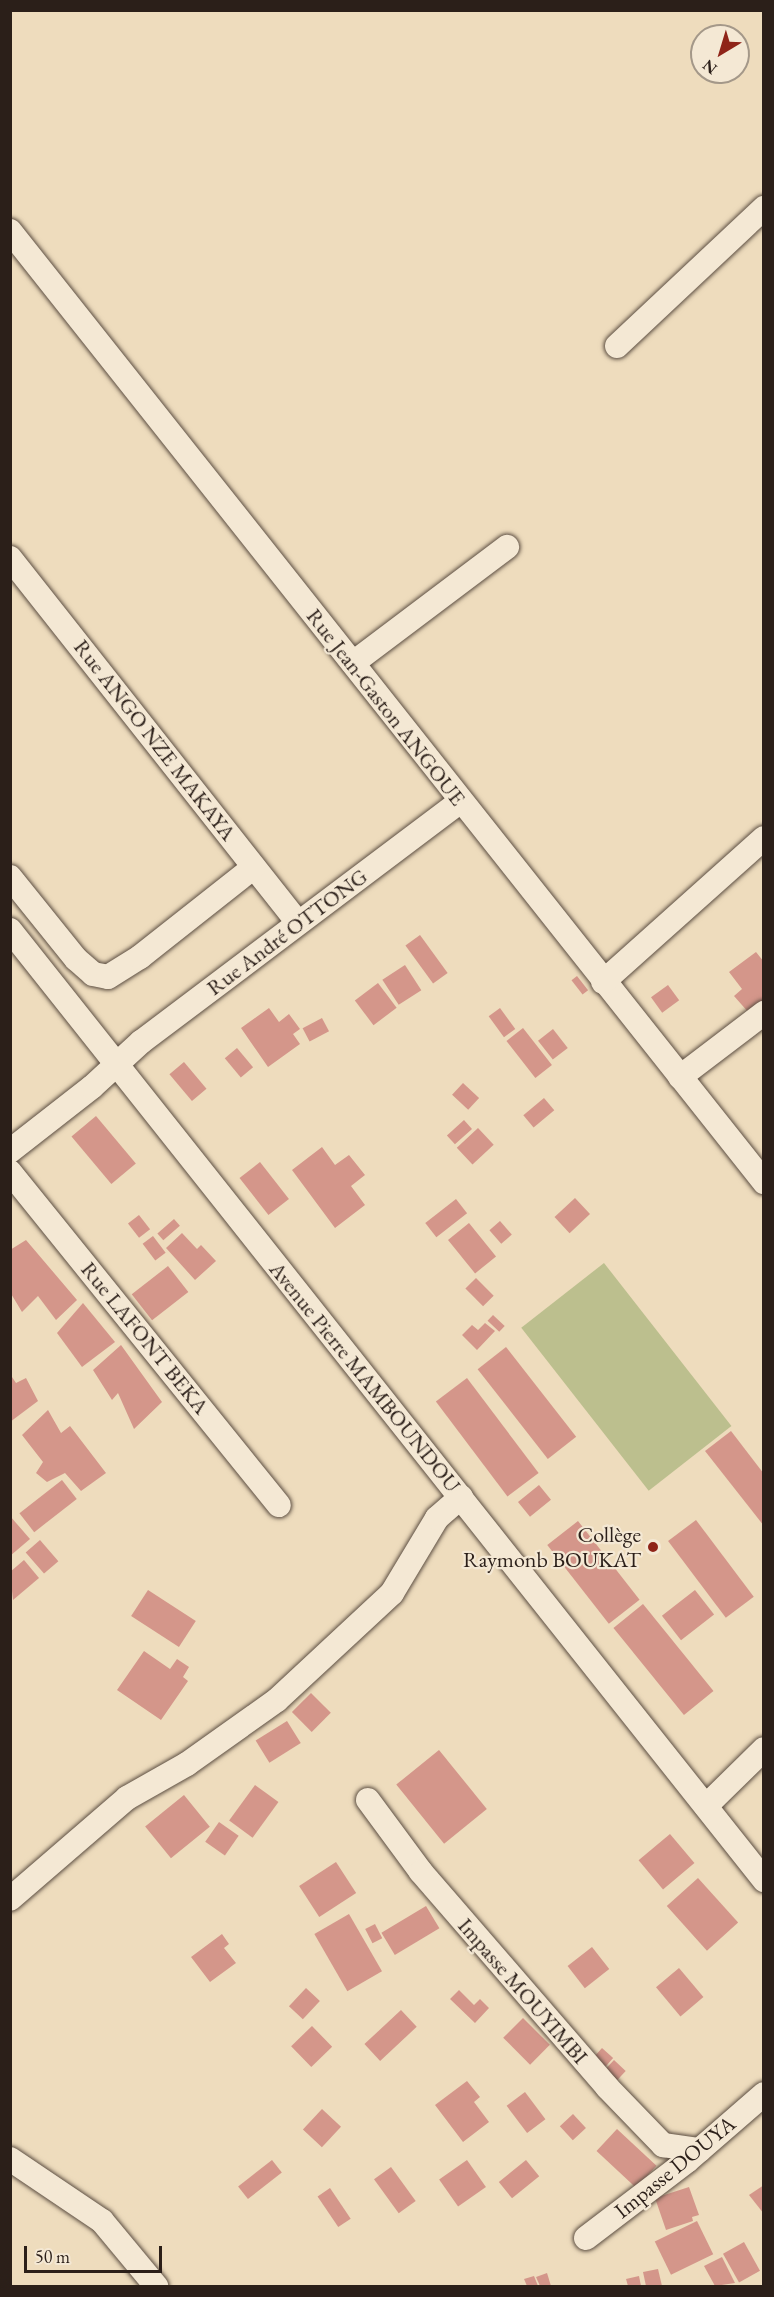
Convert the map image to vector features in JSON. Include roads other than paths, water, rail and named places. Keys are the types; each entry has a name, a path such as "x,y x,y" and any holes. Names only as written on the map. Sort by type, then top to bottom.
{"street":[{"path":"617,346 764,208"},
{"name":"Rue Jean-Gaston ANGOUE","path":"10,231 459,801 764,1182"},
{"path":"352,663 507,547"},
{"name":"Rue ANGO NZE MAKAYA","path":"10,558 298,923"},
{"name":"Rue André OTTONG","path":"10,1151 116,1064 459,801"},
{"path":"603,982 764,838"},
{"path":"10,877 76,959 93,974 108,977 140,957 254,867"},
{"name":"Avenue Pierre MAMBOUNDOU","path":"10,930 764,1880"},
{"path":"680,1077 764,1013"},
{"name":"Rue LAFONT BEKA","path":"10,1172 279,1505"},
{"path":"10,1899 121,1803 187,1764 277,1700 392,1593 436,1518 460,1497"},
{"path":"706,1806 764,1749"},
{"name":"Impasse MOUYIMBI","path":"368,1800 421,1872 607,2087 663,2145 700,2150"},
{"name":"Impasse DOUYA","path":"586,2238 700,2150 764,2094"},
{"path":"10,2159 102,2221 156,2286"}],"place":[{"name":"Collège Raymonb BOUKAT","path":"653,1547"}]}
